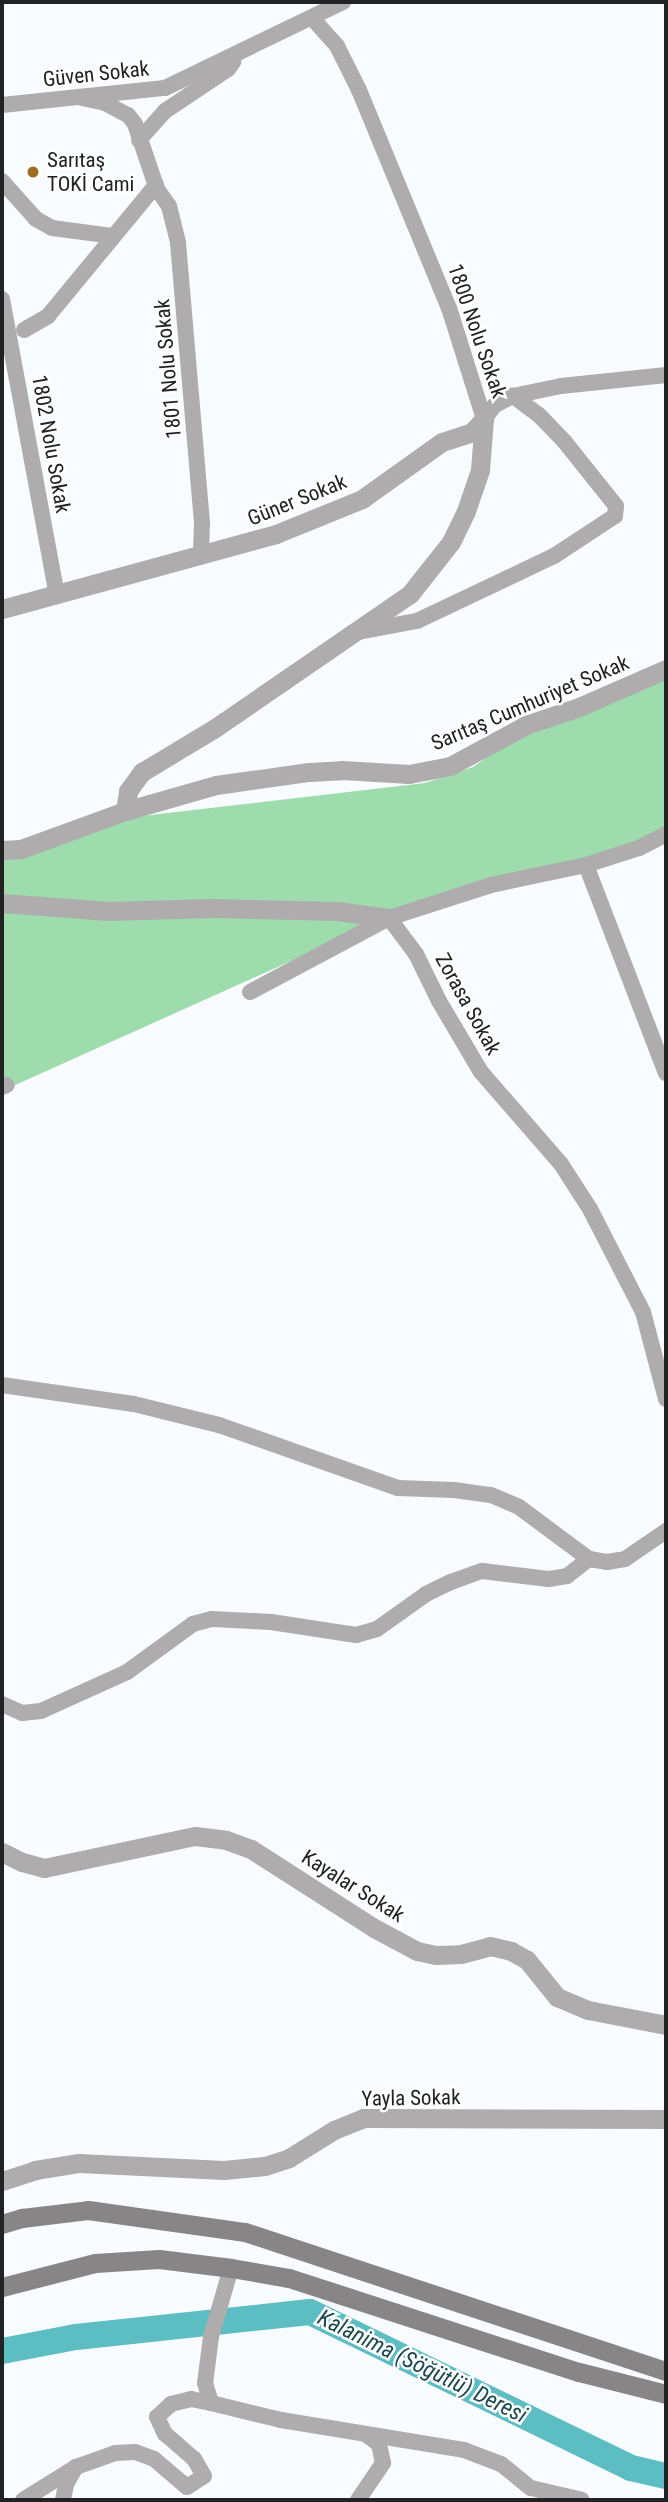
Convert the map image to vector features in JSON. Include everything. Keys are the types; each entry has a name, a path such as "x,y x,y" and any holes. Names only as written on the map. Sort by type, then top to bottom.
{"main road":[{"path":"2,2224 22,2218 88,2210 245,2232 666,2371"},
{"path":"2,2287 95,2263 159,2259 231,2268 289,2278 579,2372 666,2394"}],"street":[{"name":"Güven Sokak","path":"2,105 165,88 343,2"},
{"name":"1800 Nolu Sokak","path":"125,811 128,791 142,772 215,728 301,666 358,632 410,594 451,542 466,511 480,470 484,419 449,308 359,90 337,46 312,18"},
{"path":"139,140 165,111 228,69 237,55"},
{"name":"1801 Nolu Sokak","path":"82,98 120,108 135,124 156,185 169,206 178,243 202,523 201,555"},
{"path":"2,181 16,201 36,219 52,228 113,236"},
{"path":"24,330 48,316 156,185"},
{"name":"1802 Nolu Sokak","path":"2,299 57,596"},
{"name":"Güner Sokak","path":"2,609 276,534 362,499 442,442 472,432 495,405 513,396 561,386 666,375"},
{"path":"358,632 417,621 554,556 615,516 616,506 565,442 540,416 513,396"},
{"name":"Sarıtaş Cumhuriyet Sokak","path":"2,850 22,849 125,811 216,785 309,772 342,770 409,774 450,766 526,725 579,707 666,669"},
{"path":"250,992 389,918 491,885 586,865 639,848 666,834"},
{"path":"586,865 666,1073"},
{"path":"2,903 110,911 212,908 337,911 389,918"},
{"name":"Zorasa Sokak","path":"389,918 416,954 439,1001 481,1072 561,1164 590,1209 643,1312 666,1399"},
{"path":"2,1385 134,1404 219,1425 398,1488 454,1490 491,1495 519,1507 589,1559 607,1562 625,1559 666,1531"},
{"path":"2,1704 22,1713 41,1712 127,1672 184,1630 212,1619 271,1622 356,1635 377,1629 426,1594 482,1571 549,1578 567,1576 589,1559"},
{"name":"Kayalar Sokak","path":"2,1852 22,1862 44,1868 195,1836 226,1840 251,1849 374,1928 417,1951 436,1955 461,1954 490,1946 511,1951 527,1960 557,1997 587,2010 666,2025"},
{"name":"Yayla Sokak","path":"2,2180 35,2170 79,2163 224,2170 264,2166 289,2158 334,2130 363,2118 666,2119"},
{"path":"211,2403 205,2383 211,2337 231,2268"},
{"path":"23,2500 76,2467 115,2453 135,2452 154,2459 187,2487 204,2476 194,2459 165,2434 157,2417 171,2404 191,2399 281,2420 484,2456 501,2464 531,2488 582,2500"},
{"path":"358,2500 383,2463 379,2444 363,2433"},
{"path":"63,2500 66,2484 76,2467"}],"green space":[{"path":"666,677 666,831 607,860 429,905 291,961 2,1091 2,847 116,819 425,783 473,767 538,723"}],"waterway":[{"name":"Kalanima (Söğütlü) Deresi","path":"2,2351 76,2337 310,2312 631,2468 666,2476"}],"place":[{"name":"Sarıtaş TOKİ Cami","path":"33,172"}]}
